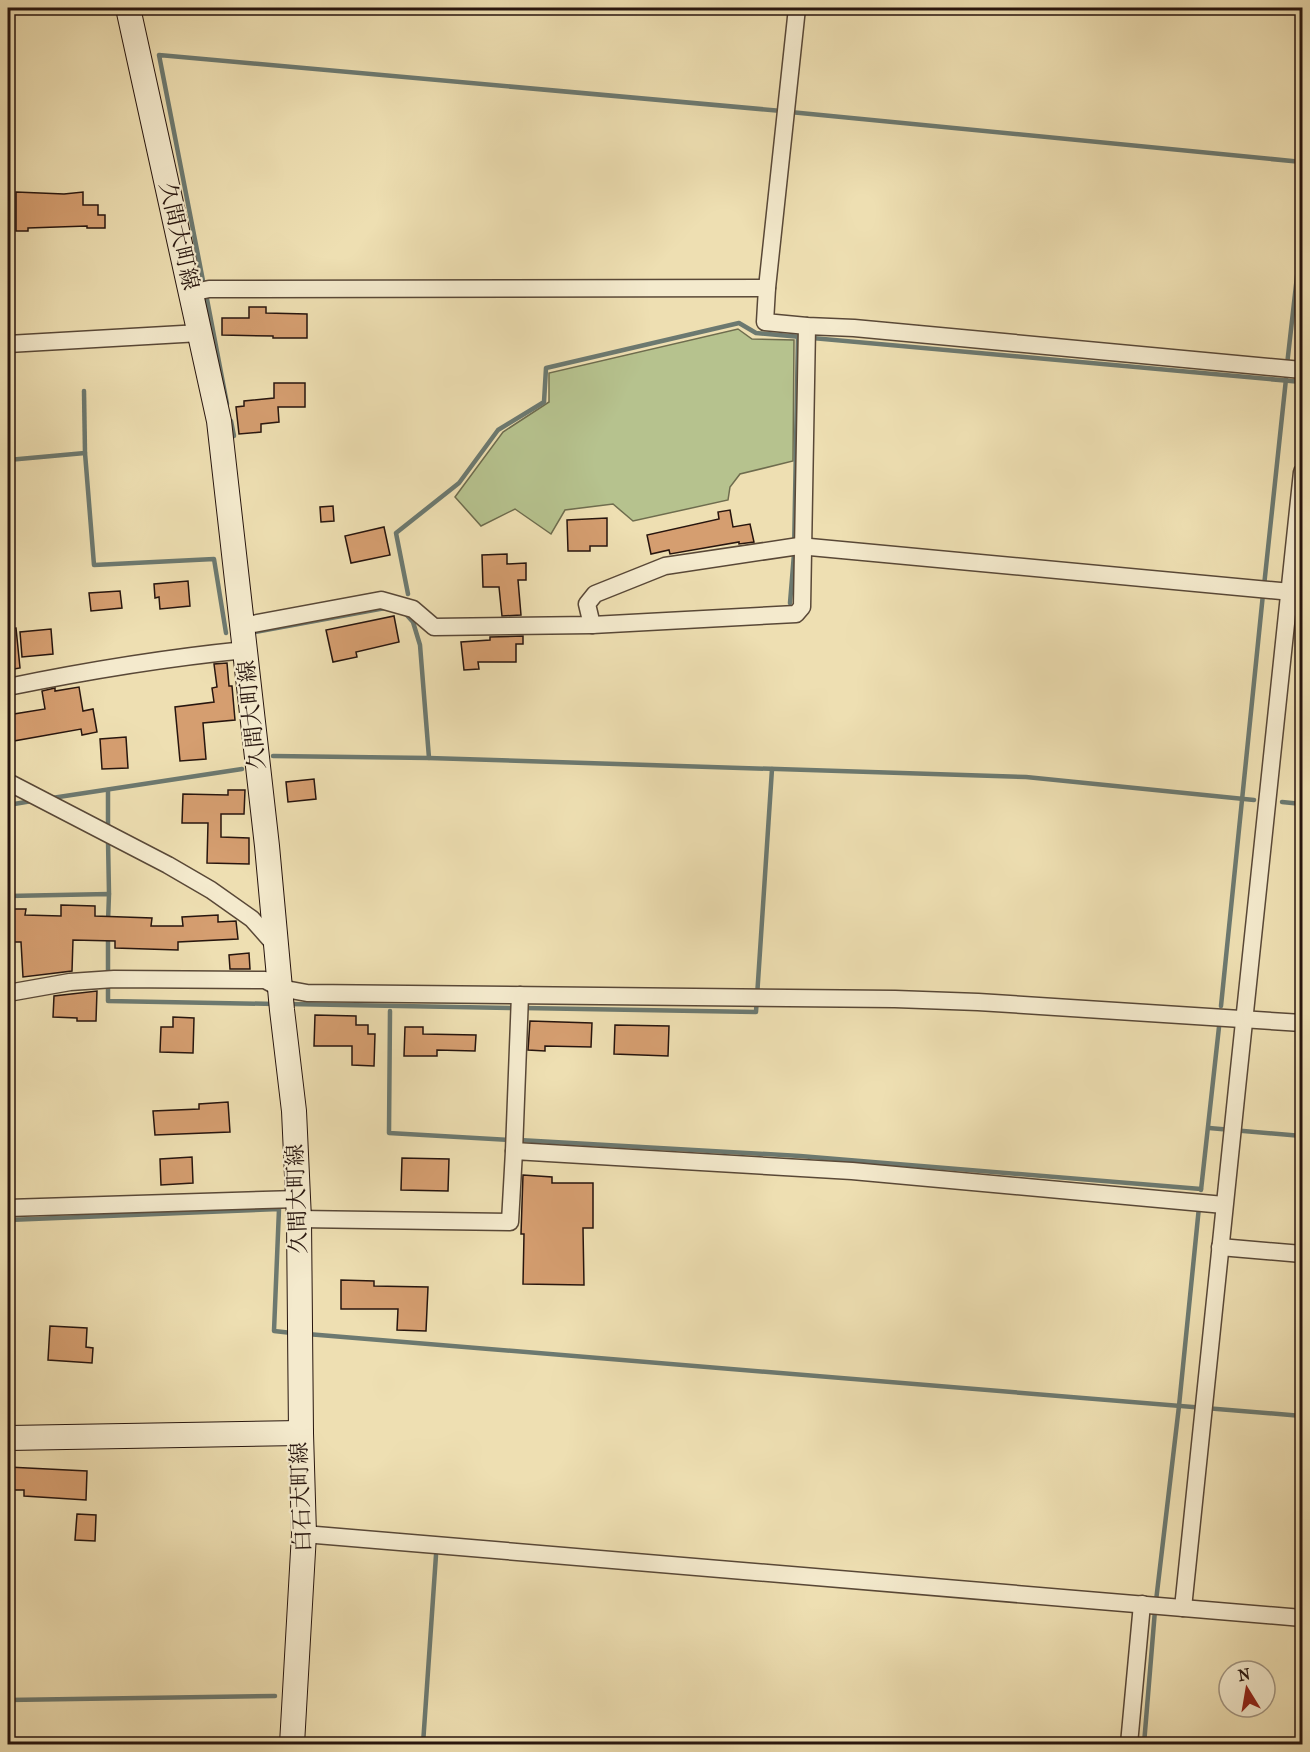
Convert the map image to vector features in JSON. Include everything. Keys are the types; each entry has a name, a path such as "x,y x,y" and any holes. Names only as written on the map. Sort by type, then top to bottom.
{"main road":[{"name":"久間大町線","path":"128,8 200,291 200,333 219,421 294,1111 298,1209 301,1432"},
{"name":"白石大町線","path":"8,1438 301,1432 304,1534 292,1744"}],"street":[{"path":"797,8 765,322 854,328 1291,369"},
{"path":"200,291 767,288"},
{"path":"242,626 381,600 413,609 434,627 592,625 796,614 802,607 797,547 807,326"},
{"path":"8,344 200,333"},
{"path":"1183,1608 1224,1205 1296,592 1302,472"},
{"path":"592,625 587,604 595,594 665,566 797,547 1296,592"},
{"path":"8,687 160,659 245,650"},
{"path":"8,782 168,865 211,890 252,919 275,945"},
{"path":"8,993 70,982 108,980 264,980 281,999 307,993 519,1004 757,997 978,1002 1302,1023"},
{"path":"8,1208 298,1209 510,1222 519,1004"},
{"path":"513,1143 1224,1205"},
{"path":"1220,1247 1302,1254"},
{"path":"304,1534 1302,1618"},
{"path":"1129,1744 1151,1605"}],"green space":[{"path":"738,329 752,339 794,340 793,461 740,474 730,487 728,500 633,521 613,504 565,510 551,534 515,509 481,526 455,497 503,432 549,402 549,373"}],"building":[{"path":"16,192 64,194 83,192 83,205 98,205 98,215 105,215 105,228 87,228 87,226 28,228 28,231 16,231"},
{"path":"249,307 266,307 266,313 307,314 307,338 222,335 222,318 249,318"},
{"path":"274,383 305,383 305,407 278,407 279,422 261,424 261,432 239,434 236,407 244,406 244,401 274,398"},
{"path":"333,506 334,521 321,522 320,507"},
{"path":"730,510 733,527 750,524 754,542 739,544 739,542 670,554 669,550 651,554 647,535 719,519 718,512"},
{"path":"607,518 607,546 590,546 590,551 568,551 567,520"},
{"path":"384,527 390,555 351,563 345,536"},
{"path":"507,554 507,564 526,563 526,580 518,580 521,615 502,616 499,587 483,587 482,555"},
{"path":"188,581 190,606 160,609 159,597 155,598 154,584"},
{"path":"120,591 122,608 91,611 89,593"},
{"path":"394,616 399,642 356,652 357,657 333,662 326,630"},
{"path":"16,628 20,668 8,670 8,629"},
{"path":"51,629 53,654 22,657 20,632"},
{"path":"523,636 523,644 516,644 516,662 478,662 479,669 464,670 461,642 490,640 490,637"},
{"path":"227,663 235,720 203,723 206,759 180,761 175,707 214,702 212,688 217,687 214,664"},
{"path":"79,687 83,711 93,709 97,732 82,735 81,729 8,742 8,715 45,709 42,691"},
{"path":"126,737 128,768 102,769 100,739"},
{"path":"314,779 316,799 288,802 286,782"},
{"path":"228,790 245,790 244,814 221,814 221,837 249,838 249,864 207,863 208,823 182,823 183,794 228,795"},
{"path":"61,905 95,906 95,916 152,918 151,926 183,926 182,917 218,915 218,922 236,921 238,939 178,942 178,950 115,948 115,941 73,940 72,971 23,977 21,942 8,942 8,909 26,909 25,915 61,916"},
{"path":"249,953 250,969 230,969 229,955"},
{"path":"97,991 96,1021 53,1017 54,996"},
{"path":"315,1015 356,1016 356,1025 368,1025 368,1034 375,1034 374,1066 352,1065 352,1046 314,1046"},
{"path":"173,1017 194,1018 193,1053 160,1052 161,1027 173,1027"},
{"path":"530,1021 592,1023 591,1047 545,1046 545,1051 528,1050"},
{"path":"615,1025 669,1026 668,1056 614,1054"},
{"path":"405,1027 423,1027 423,1034 476,1035 475,1051 437,1050 437,1056 404,1056"},
{"path":"228,1102 230,1132 155,1135 153,1111 199,1109 199,1104"},
{"path":"192,1157 193,1183 161,1185 160,1159"},
{"path":"402,1158 449,1159 448,1191 401,1190"},
{"path":"523,1175 552,1177 552,1183 593,1183 593,1228 583,1228 584,1285 523,1284 524,1234 521,1234"},
{"path":"341,1280 374,1281 374,1286 428,1287 426,1331 397,1330 398,1309 341,1309"},
{"path":"50,1326 87,1328 86,1347 93,1348 92,1363 48,1360"},
{"path":"8,1467 87,1471 86,1500 24,1496 24,1490 8,1490"},
{"path":"77,1514 96,1515 95,1541 75,1540"}],"waterway":[{"path":"204,286 159,55 782,111"},
{"path":"790,112 1302,162"},
{"path":"1287,365 1302,232"},
{"path":"206,294 227,404"},
{"path":"408,594 396,533 459,483 498,430 544,402 546,368 739,323 756,333 1302,382"},
{"path":"790,603 794,554 798,337"},
{"path":"1264,586 1286,379"},
{"path":"84,391 85,453"},
{"path":"231,421 234,436"},
{"path":"8,460 85,453 94,565 214,559 226,633"},
{"path":"1221,1006 1263,594"},
{"path":"255,632 385,608"},
{"path":"404,612 413,622 420,645 429,758"},
{"path":"273,756 429,758 1026,777 1254,800"},
{"path":"52,798 242,769"},
{"path":"523,1008 756,1012 772,769"},
{"path":"108,790 108,829"},
{"path":"8,805 32,801"},
{"path":"1282,802 1302,804"},
{"path":"108,840 109,894"},
{"path":"8,896 109,894 108,922"},
{"path":"108,937 108,1001 275,1004"},
{"path":"289,1004 515,1008"},
{"path":"390,1011 389,1133 510,1140"},
{"path":"1201,1190 1219,1027"},
{"path":"1209,1128 1302,1136"},
{"path":"519,1140 800,1156 1201,1189"},
{"path":"1156,1601 1199,1207"},
{"path":"8,1220 279,1209 274,1331 292,1333"},
{"path":"307,1334 1302,1416"},
{"path":"423,1744 436,1555"},
{"path":"1144,1744 1155,1610"},
{"path":"8,1700 275,1696"}]}
